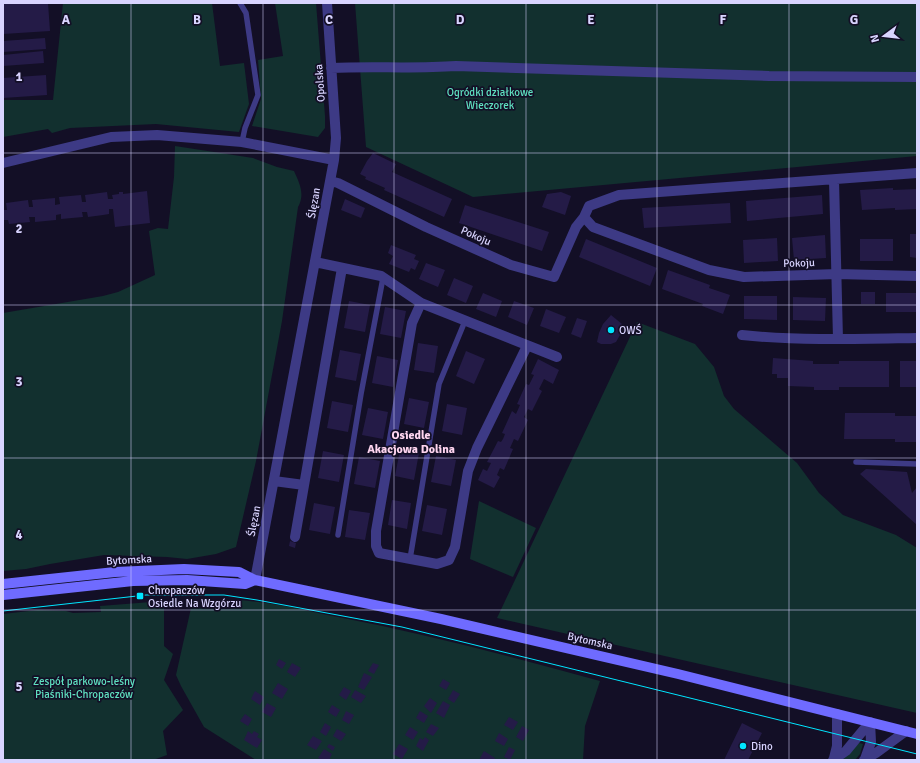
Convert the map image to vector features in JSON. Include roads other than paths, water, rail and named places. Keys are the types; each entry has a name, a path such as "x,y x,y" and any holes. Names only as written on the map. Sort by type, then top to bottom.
{"main road":[{"name":"Bytomska","path":"3,584 115,572 184,569 239,572 255,580 440,618 678,674 917,734"},
{"name":"Bytomska","path":"3,595 133,581 187,580 244,584 255,580"}],"street":[{"name":"Opolska","path":"327,3 336,138 334,160"},
{"path":"331,68 369,66 428,68 456,66 769,76 917,77"},
{"path":"3,163 122,135 172,135 242,142 334,160"},
{"name":"Ślęzan","path":"255,580 334,160"},
{"name":"Pokoju","path":"330,181 338,183 407,218 511,265 549,277 554,277 576,227 584,216 588,206 619,195 917,173"},
{"path":"834,180 838,339"},
{"name":"Pokoju","path":"584,216 592,227 709,270 744,277 837,274 917,276"},
{"path":"315,262 383,278 421,304 557,357"},
{"path":"295,537 342,268"},
{"path":"421,304 412,323 376,531 376,546 379,553 437,564 449,560 455,547 468,471 477,448 527,346"},
{"path":"742,335 838,339 917,338"},
{"path":"274,481 304,485"},
{"path":"833,759 837,746 837,714"},
{"path":"833,759 846,751 870,722"},
{"path":"864,760 871,742 870,722"},
{"path":"864,760 876,754 906,731"}],"lane":[{"path":"240,3 246,13 258,95 242,142"},
{"path":"338,535 361,394 383,278"},
{"path":"410,559 440,384 465,321"},
{"path":"856,462 917,464"}],"tram line":[{"path":"3,611 146,595 224,595 257,600 402,627 917,754"}],"place":[{"name":"OWŚ","path":"611,330"},
{"name":"Chropaczów Osiedle Na Wzgórzu","path":"140,596"},
{"name":"Dino","path":"743,746"}],"district":[{"name":"Osiedle Akacjowa Dolina","path":"411,442"}],"park label":[{"name":"Ogródki działkowe Wieczorek","path":"490,98"},
{"name":"Zespół parkowo-leśny Piaśniki-Chropaczów","path":"84,687"}]}
